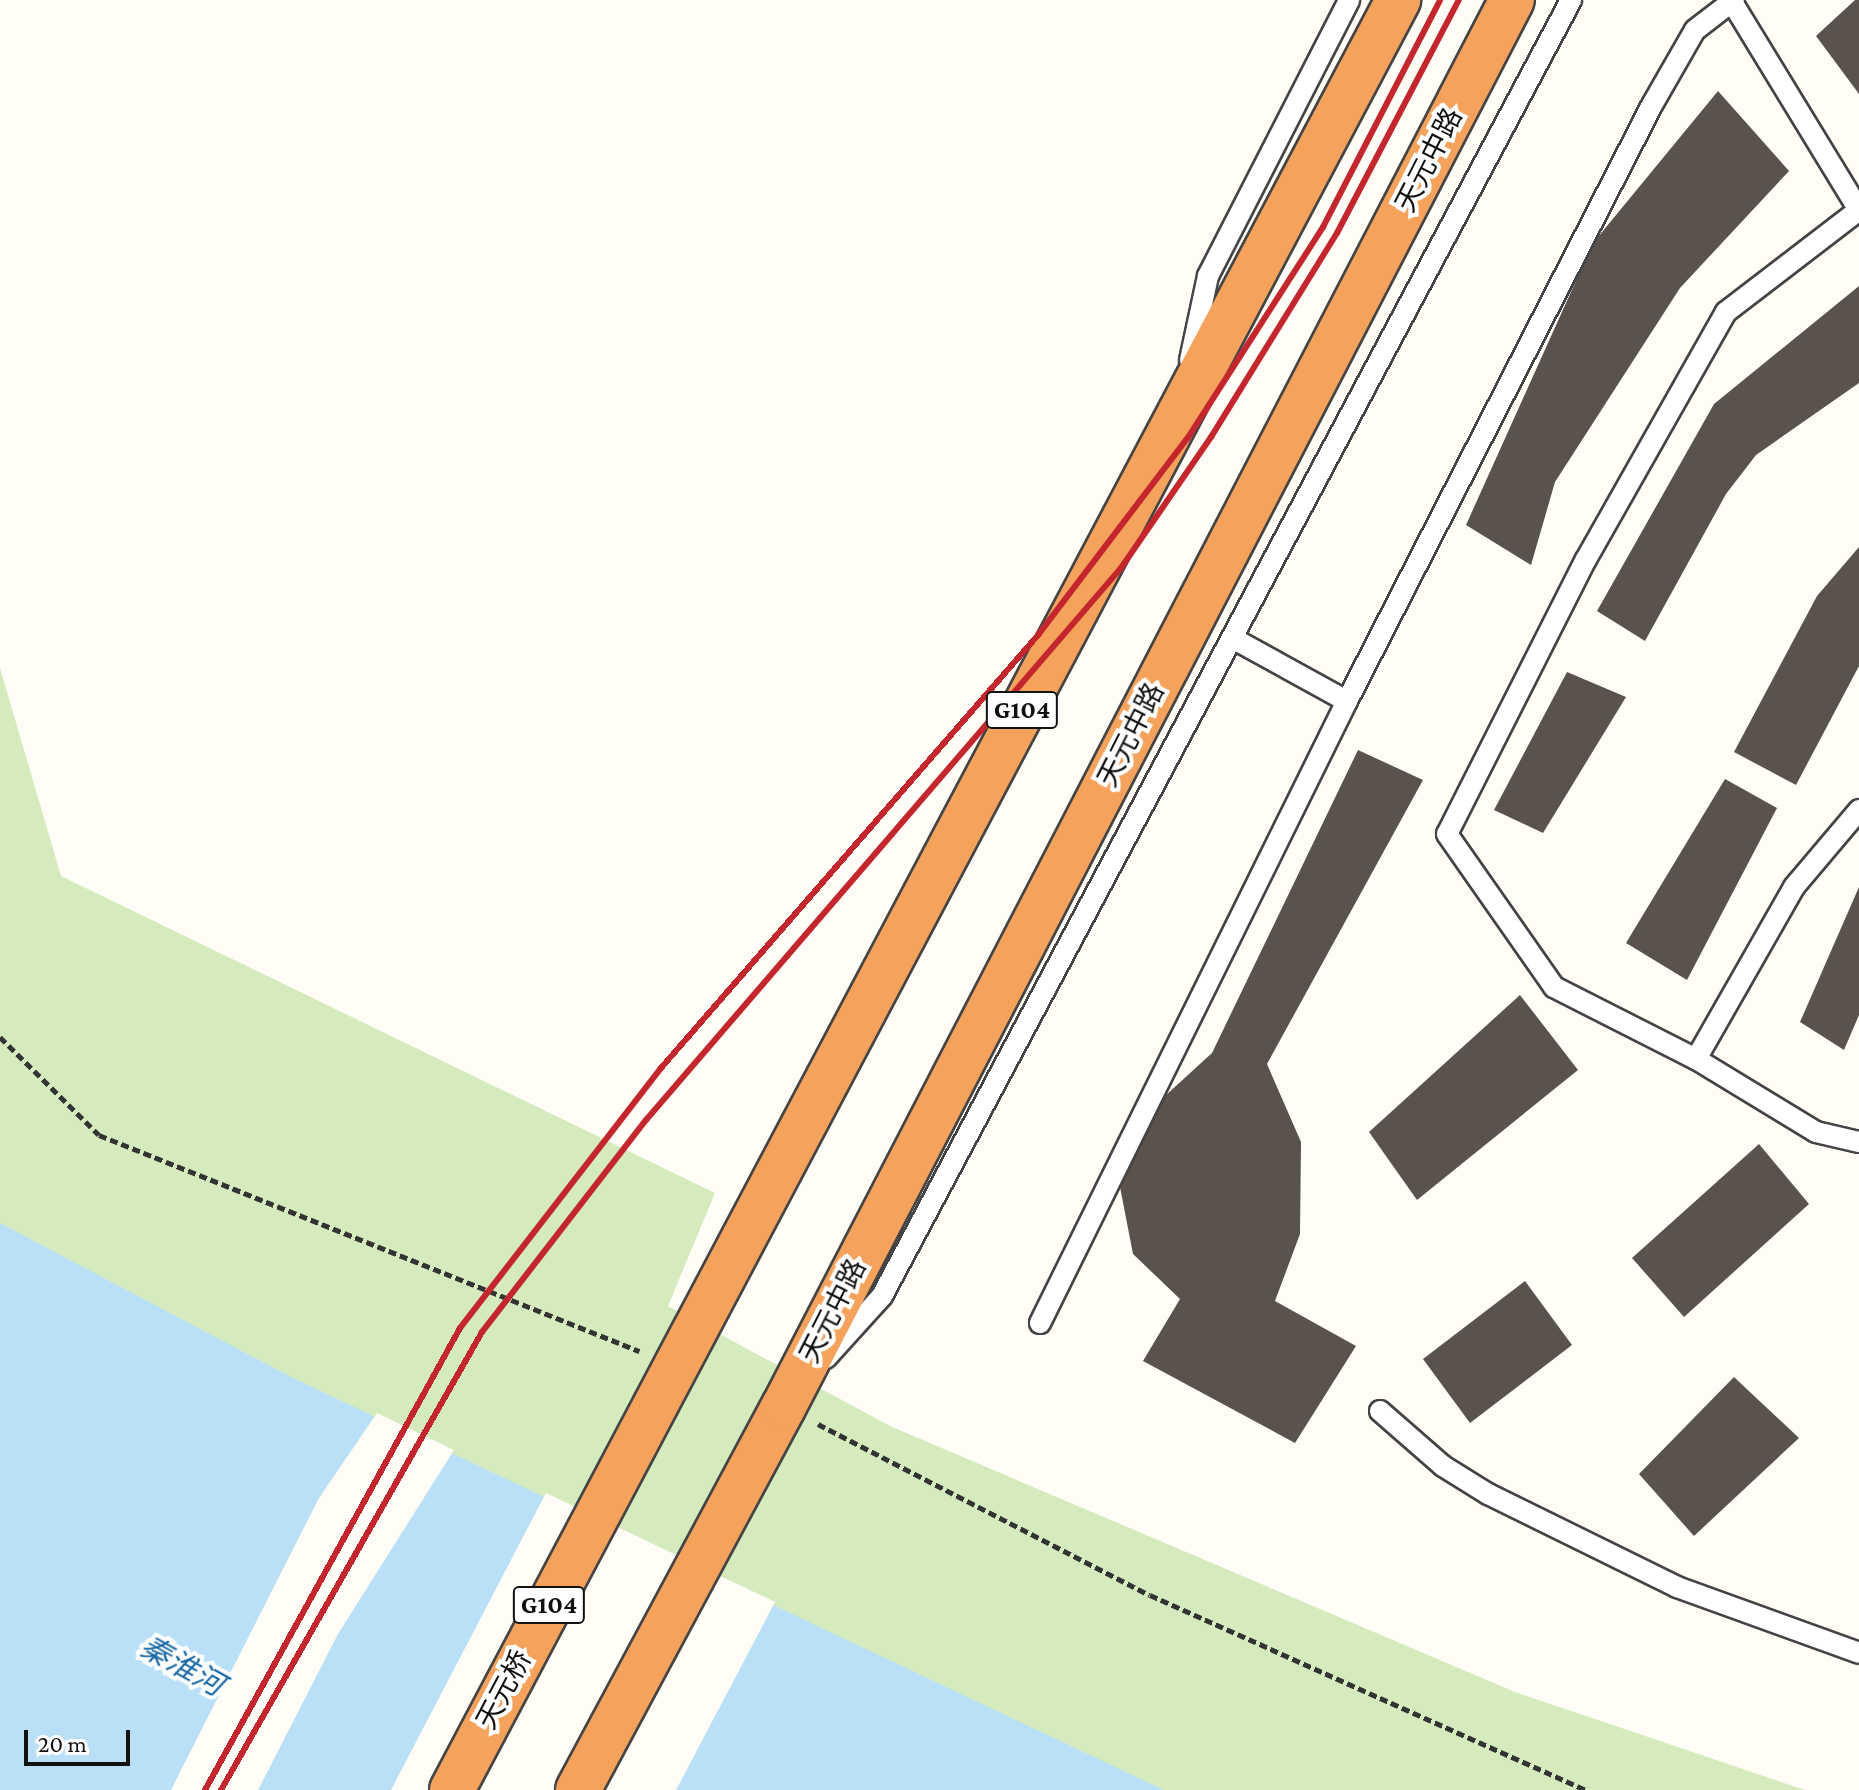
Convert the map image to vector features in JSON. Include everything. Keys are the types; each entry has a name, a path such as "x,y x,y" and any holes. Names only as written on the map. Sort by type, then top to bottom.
{"highway":[{"name":"G104","path":"673,1364 835,1069 1180,408 1398,0"},
{"name":"天元中路","path":"578,1790 784,1406 1512,0"},
{"name":"天元桥","path":"452,1790 673,1364"}],"lane":[{"path":"1180,408 1208,276 1349,0"},
{"path":"784,1406 882,1296 1571,0"},
{"path":"1040,1323 1347,701 1652,105 1695,30 1733,1 1859,210 1726,312 1586,559 1447,834 1554,987 1696,1059 1816,1132 1859,1142"},
{"path":"1234,639 1347,701"},
{"path":"1696,1059 1794,887 1859,810"},
{"path":"1380,1411 1443,1466 1488,1494 1677,1587 1859,1653"}],"path":[{"path":"0,1037 99,1135 673,1364"},
{"path":"784,1406 1150,1595 1585,1790"}],"green space":[{"path":"0,668 61,876 715,1193 668,1306 890,1426 1515,1692 1805,1790 0,1790"}],"water":[{"name":"秦淮河","path":"0,1223 293,1378 1164,1790 0,1790"}],"pier":[{"path":"377,1413 454,1450 338,1634 258,1790 171,1790 319,1498"},
{"path":"546,1493 775,1602 676,1790 391,1790"}],"building":[{"path":"1855,0 1859,0 1859,94 1816,36"},
{"path":"1718,91 1789,171 1680,288 1555,482 1531,565 1466,525 1593,243"},
{"path":"1859,286 1859,383 1756,455 1726,494 1645,641 1597,611 1714,404"},
{"path":"1859,547 1859,666 1796,785 1734,752 1817,596"},
{"path":"1567,672 1626,697 1543,833 1494,810"},
{"path":"1358,750 1423,780 1267,1064 1301,1142 1300,1234 1275,1301 1356,1346 1295,1443 1143,1361 1180,1299 1133,1254 1120,1187 1142,1117 1212,1053"},
{"path":"1725,779 1777,808 1687,980 1626,943"},
{"path":"1859,887 1859,1015 1844,1050 1800,1022"},
{"path":"1520,995 1578,1070 1417,1200 1369,1132"},
{"path":"1759,1144 1809,1204 1684,1317 1632,1258"},
{"path":"1525,1281 1572,1345 1470,1423 1423,1359"},
{"path":"1734,1377 1799,1438 1694,1536 1639,1474"}],"railway":[{"path":"205,1790 460,1328 661,1068 1038,635 1187,439 1323,227 1440,0"},
{"path":"221,1790 482,1332 646,1120 1121,568 1211,437 1337,233 1459,0"}]}
